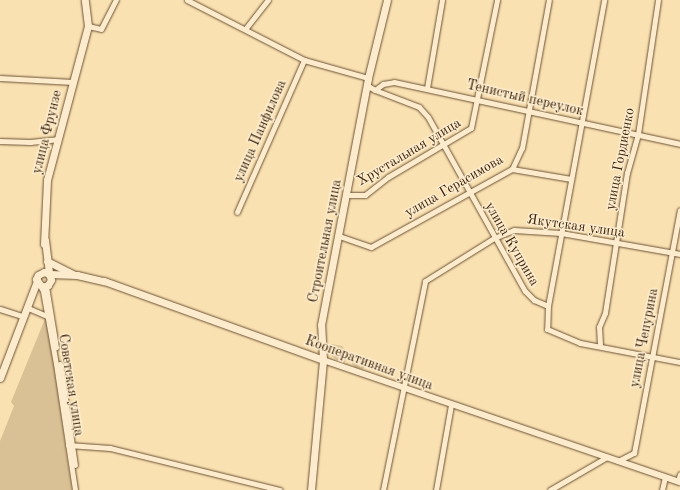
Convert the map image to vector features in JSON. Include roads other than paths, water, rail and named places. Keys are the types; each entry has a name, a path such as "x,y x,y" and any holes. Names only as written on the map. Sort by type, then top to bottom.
{"main road":[{"name":"улица Фрунзе","path":"42,272 45,240 47,180 88,26 85,0"},
{"name":"Строительная улица","path":"311,490 323,360 322,325 348,195 368,86 368,78 387,0"},
{"path":"0,378 28,308 49,274 45,240"},
{"path":"47,261 77,276"},
{"path":"42,272 38,275 43,284"},
{"name":"Кооперативная улица","path":"42,272 104,281 323,360"},
{"path":"43,284 77,276"}],"street":[{"path":"88,26 101,29 116,0"},
{"path":"187,0 194,1 304,60 368,78"},
{"path":"246,28 268,0"},
{"path":"427,88 442,0"},
{"name":"Хрустальная улица","path":"348,195 365,195 388,178 471,128 497,0"},
{"name":"улица Герасимова","path":"340,236 371,247 470,194 512,169 522,148 549,0"},
{"path":"604,0 580,123 548,306 546,326 550,331 580,343 600,345 680,362"},
{"name":"улица Гордиенко","path":"600,345 599,327 605,314 627,173 638,134 658,0"},
{"name":"улица Панфилова","path":"237,212 304,60"},
{"path":"0,78 73,82"},
{"name":"Тенистый переулок","path":"376,90 383,84 394,82 680,144"},
{"path":"368,86 376,90"},
{"name":"улица Куприна","path":"376,90 419,107 444,145 525,292 534,300 548,306"},
{"path":"0,141 57,138"},
{"path":"512,169 571,179"},
{"name":"улица Чепурина","path":"618,461 634,453 680,210"},
{"name":"Якутская улица","path":"383,490 425,281 494,238 505,233 525,230 561,233 680,254"},
{"name":"Советская улица","path":"43,284 70,445 75,490"},
{"path":"28,308 49,317"},
{"path":"0,309 24,317"},
{"name":"Кооперативная улица","path":"323,360 451,405 679,481"},
{"path":"436,490 451,405"},
{"path":"78,490 70,445 110,448 280,490"},
{"path":"550,490 607,457"},
{"path":"679,481 680,474"},
{"path":"662,490 665,477"}]}
